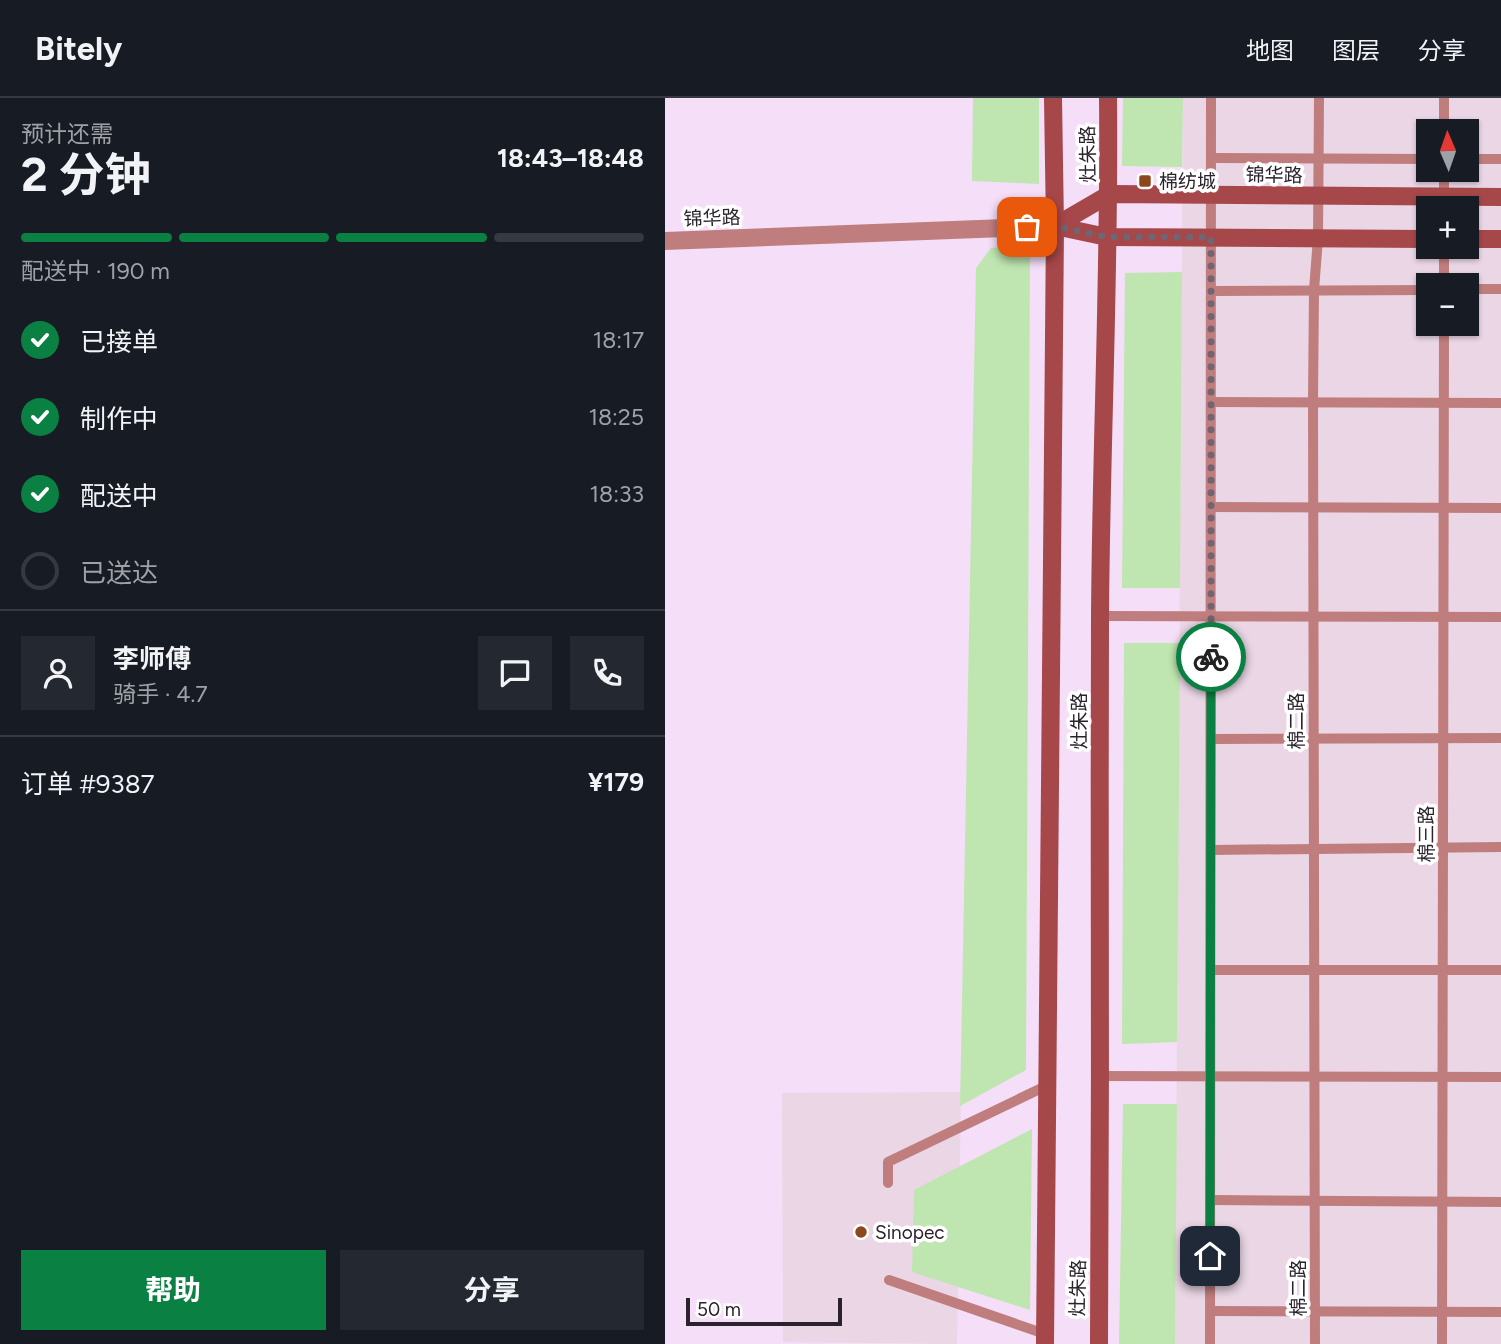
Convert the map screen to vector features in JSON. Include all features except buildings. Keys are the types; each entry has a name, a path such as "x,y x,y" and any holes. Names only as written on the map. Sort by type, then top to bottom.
{"main road":[{"name":"灶朱路","path":"1045,1339 1055,226 1053,98"},
{"name":"灶朱路","path":"1099,1344 1100,616 1109,194 1108,98"},
{"name":"锦华路","path":"1055,226 1109,194 1211,194 1416,201"},
{"name":"锦华路","path":"1479,199 1501,197"},
{"name":"锦华路","path":"1055,226 1107,237 1416,239"},
{"path":"1479,239 1501,239"}],"street":[{"name":"锦华路","path":"665,241 1055,226"}],"lane":[{"path":"1210,1344 1211,98"},
{"name":"棉二路","path":"1315,1344 1313,401 1314,290 1318,238 1318,98"},
{"path":"1444,98 1444,119"},
{"path":"1211,158 1416,159"},
{"path":"1479,159 1501,159"},
{"path":"1479,289 1501,289"},
{"path":"1211,291 1416,290"},
{"name":"棉三路","path":"1443,1344 1444,336"},
{"path":"1211,402 1501,403"},
{"path":"1211,507 1501,508"},
{"path":"1100,616 1501,617"},
{"path":"1211,739 1501,738"},
{"path":"1211,850 1501,847"},
{"path":"1210,970 1501,970"},
{"path":"1101,1076 1501,1077"},
{"path":"888,1183 888,1162 1048,1085"},
{"path":"1210,1200 1501,1202"},
{"path":"889,1280 1045,1339"},
{"path":"1210,1311 1501,1312"}],"shaded area":[{"path":"1183,98 1501,98 1501,1344 1175,1344"},
{"path":"961,1092 957,1344 783,1342 782,1093"}],"green space":[{"path":"973,98 1039,98 1039,184 972,181"},
{"path":"1123,98 1183,98 1182,167 1122,166"},
{"path":"1030,244 1026,1070 960,1106 976,268 991,248"},
{"path":"1182,272 1180,588 1122,588 1125,273"},
{"path":"1124,643 1180,643 1177,1042 1122,1044"},
{"path":"1123,1104 1177,1104 1175,1344 1119,1344"},
{"path":"1032,1129 1030,1310 912,1272 914,1190"}],"way so far":[{"path":"1027,227 1055,226 1107,237 1211,237 1211,657"}],"place":[{"name":"棉纺城","path":"1145,181"},
{"name":"Sinopec","path":"861,1232"}],"route":[{"path":"1210,1256 1211,657"}]}
